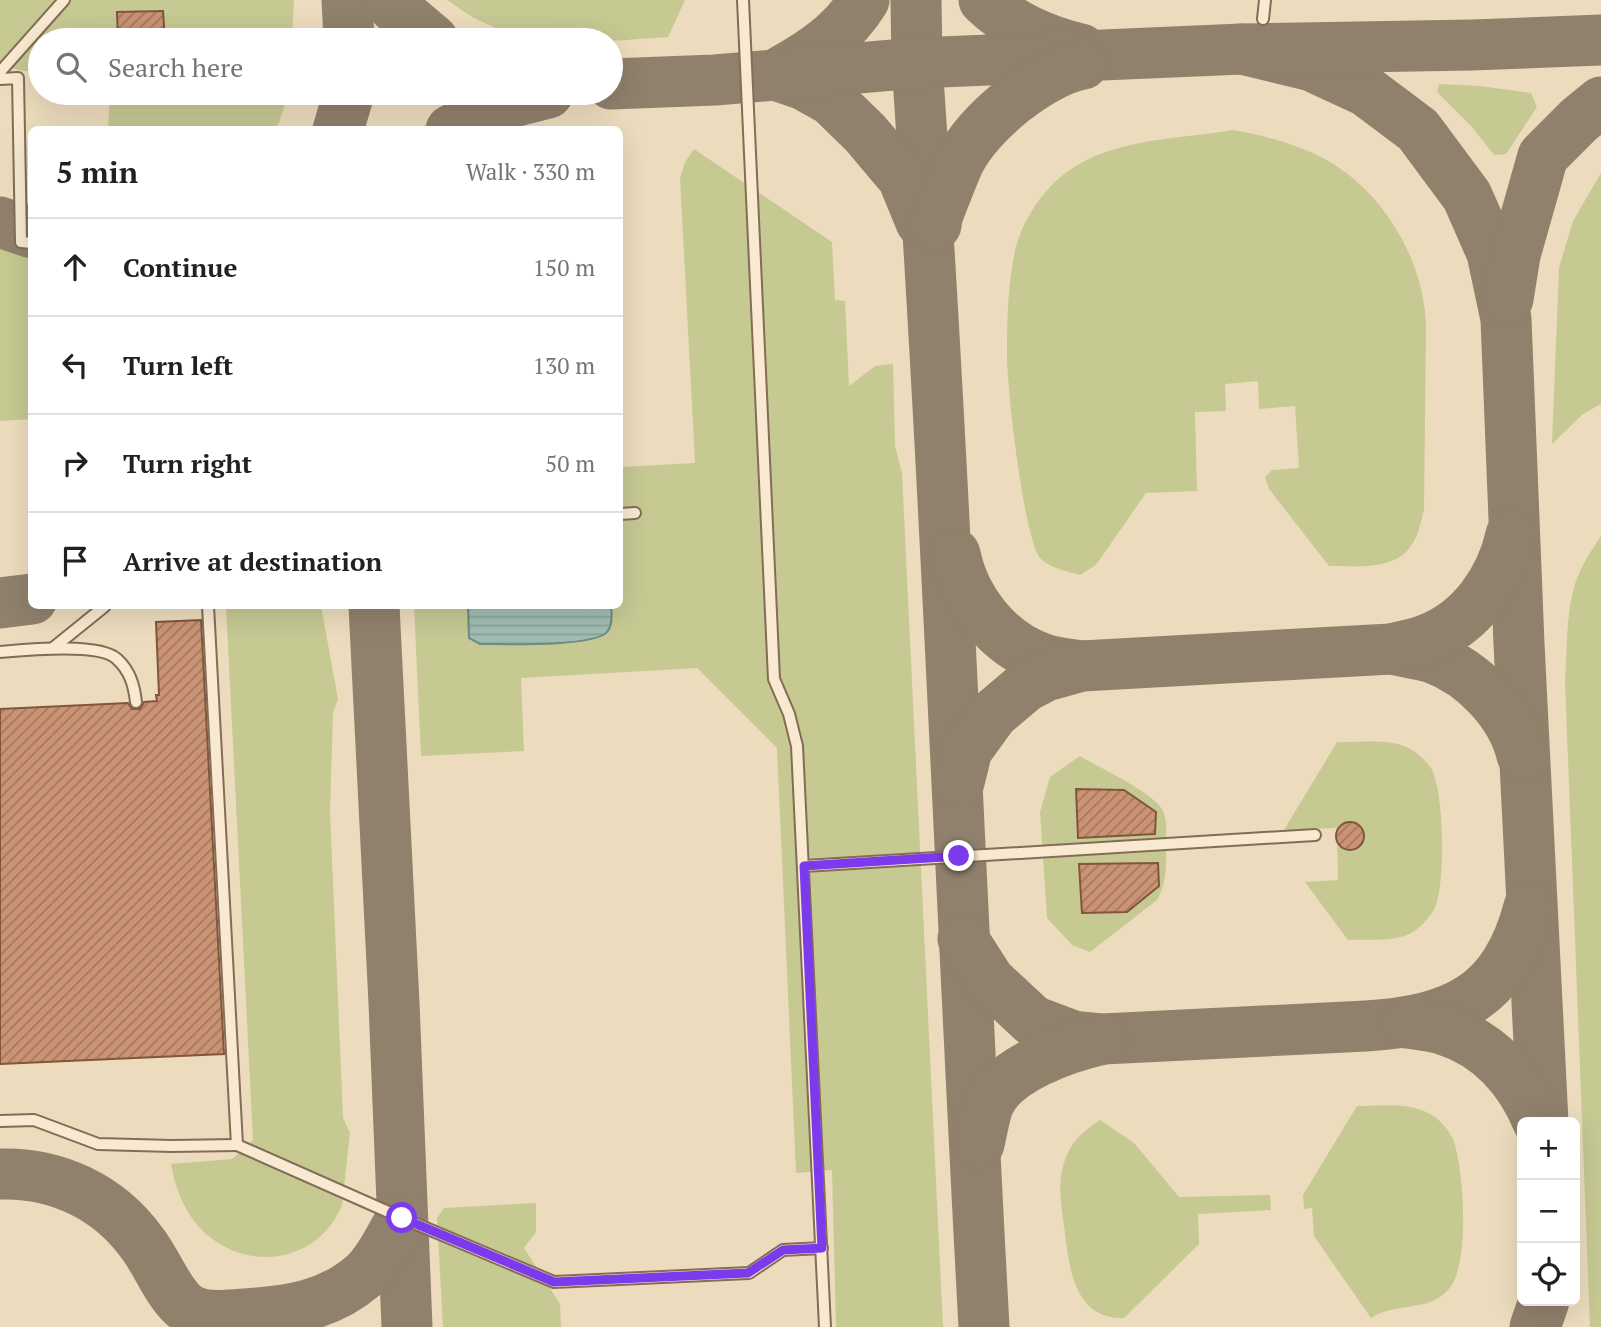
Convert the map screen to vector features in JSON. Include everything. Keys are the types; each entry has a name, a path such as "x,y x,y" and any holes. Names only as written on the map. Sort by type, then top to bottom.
{"lane":[{"path":"39,28 64,0"},
{"path":"743,0 774,679 789,714 797,746 825,1327"},
{"path":"1264,19 1265,0"},
{"path":"0,72 28,40"},
{"path":"0,79 18,78 21,242 28,243"},
{"path":"623,514 635,513"},
{"path":"53,648 101,609"},
{"path":"208,609 237,1145"},
{"path":"0,652 53,648 96,650 116,657 133,681 136,702"},
{"path":"804,866 1315,835"},
{"path":"0,1121 34,1120 98,1144 237,1145 554,1282 748,1273 783,1250 822,1248"}],"green space":[{"path":"0,0 294,0 293,28 28,28 28,71 0,66"},
{"path":"447,0 685,0 668,37 623,40 623,28 495,28 472,17"},
{"path":"1439,84 1531,93 1537,107 1506,154 1494,155 1471,126 1437,92"},
{"path":"109,105 285,105 277,126 108,126"},
{"path":"1233,130 1295,146 1330,162 1350,176 1385,212 1410,256 1424,304 1426,328 1424,510 1417,533 1411,546 1395,560 1362,566 1329,566 1269,489 1265,477 1272,470 1299,468 1295,406 1259,409 1258,381 1225,384 1226,411 1195,412 1197,491 1146,493 1096,565 1080,575 1055,567 1041,559 1028,524 1017,460 1010,394 1008,301 1020,234 1038,201 1050,187 1069,171 1090,159 1136,144"},
{"path":"694,149 832,242 835,300 845,301 849,386 875,366 893,364 895,446 902,473 943,1327 836,1327 832,1170 796,1173 777,748 697,668 521,678 524,751 421,756 414,609 623,609 623,467 695,463 680,178 685,162"},
{"path":"1601,173 1601,404 1583,414 1552,444 1559,268 1573,221"},
{"path":"0,246 28,252 28,419 0,421"},
{"path":"1601,536 1601,1327 1590,1327 1565,682 1572,595 1580,571"},
{"path":"226,609 322,609 338,699 333,713 330,811 343,1118 350,1133 342,1205 331,1225 316,1240 298,1251 257,1257 236,1252 217,1242 199,1227 180,1197 171,1164 232,1159 253,1140"},
{"path":"1337,742 1381,742 1410,749 1428,765 1437,784 1442,858 1439,893 1428,919 1416,930 1401,937 1348,940 1305,882 1338,880 1337,828 1284,830"},
{"path":"1080,756 1148,795 1162,809 1166,827 1165,874 1157,900 1090,952 1072,945 1047,918 1040,812 1050,777"},
{"path":"1357,1106 1407,1106 1438,1119 1454,1142 1462,1195 1460,1260 1456,1277 1449,1289 1441,1296 1421,1305 1390,1310 1371,1318 1314,1236 1312,1208 1304,1209 1303,1195"},
{"path":"1100,1120 1134,1143 1179,1197 1270,1195 1271,1210 1198,1214 1199,1244 1124,1318 1107,1316 1093,1310 1083,1299 1071,1272 1062,1209 1061,1176 1068,1153 1079,1137"},
{"path":"536,1203 536,1232 524,1248 560,1304 561,1327 443,1327 437,1218 444,1208"}],"water":[{"path":"468,609 611,609 612,619 607,632 585,640 548,644 480,644 469,638"}],"building":[{"path":"163,11 164,28 118,28 117,12"},
{"path":"201,620 224,1054 0,1064 0,709 128,703 132,709 140,709 144,702 157,701 156,695 159,695 156,622"},
{"path":"1076,789 1124,790 1156,812 1155,834 1078,838"},
{"path":"1350,822 1360,826 1364,836 1360,846 1350,850 1340,846 1336,836 1340,826"},
{"path":"1158,863 1159,886 1127,912 1082,913 1079,864"}],"taxiway":[{"path":"347,0 348,28"},
{"path":"391,0 394,7 419,28"},
{"path":"780,72 827,42 847,23 864,0"},
{"path":"916,0 917,63 945,537 984,1327"},
{"path":"984,0 1029,31 1081,49"},
{"path":"623,84 715,80 917,63 1242,49 1601,40"},
{"path":"1242,49 1312,66 1366,91 1418,130 1467,196 1492,253 1506,319 1543,1117"},
{"path":"936,225 959,162 980,131 1030,88 1048,77 1083,64"},
{"path":"775,75 804,85 831,100 865,133 903,178 921,222"},
{"path":"1508,299 1515,255 1543,156 1601,102"},
{"path":"339,126 345,105"},
{"path":"458,126 501,105"},
{"path":"0,222 28,232"},
{"path":"959,782 967,750 993,714 1025,687 1046,676 1082,666 1391,649 1419,642 1458,622 1482,598 1500,568 1511,535"},
{"path":"955,554 966,588 975,604 998,632 1028,652 1049,660 1082,666"},
{"path":"0,603 28,600"},
{"path":"374,609 407,1327"},
{"path":"1391,649 1433,658 1477,684 1510,724 1522,755"},
{"path":"963,939 990,981 1033,1021 1073,1036 1103,1039 1366,1026 1425,1018 1450,1010 1471,998 1490,983 1506,963 1519,938 1529,907"},
{"path":"1407,1023 1445,1030 1461,1036 1490,1054 1513,1078 1536,1117"},
{"path":"979,1144 988,1106 995,1093 1007,1081 1054,1054 1103,1039"},
{"path":"0,1174 41,1177 80,1190 97,1200 129,1227 180,1302 187,1308 208,1315 292,1309 336,1294 369,1270 402,1218"},
{"path":"1535,1327 1542,1306"}],"route":[{"path":"402,1218 554,1282 748,1273 783,1250 822,1248 804,866 959,856"}]}
